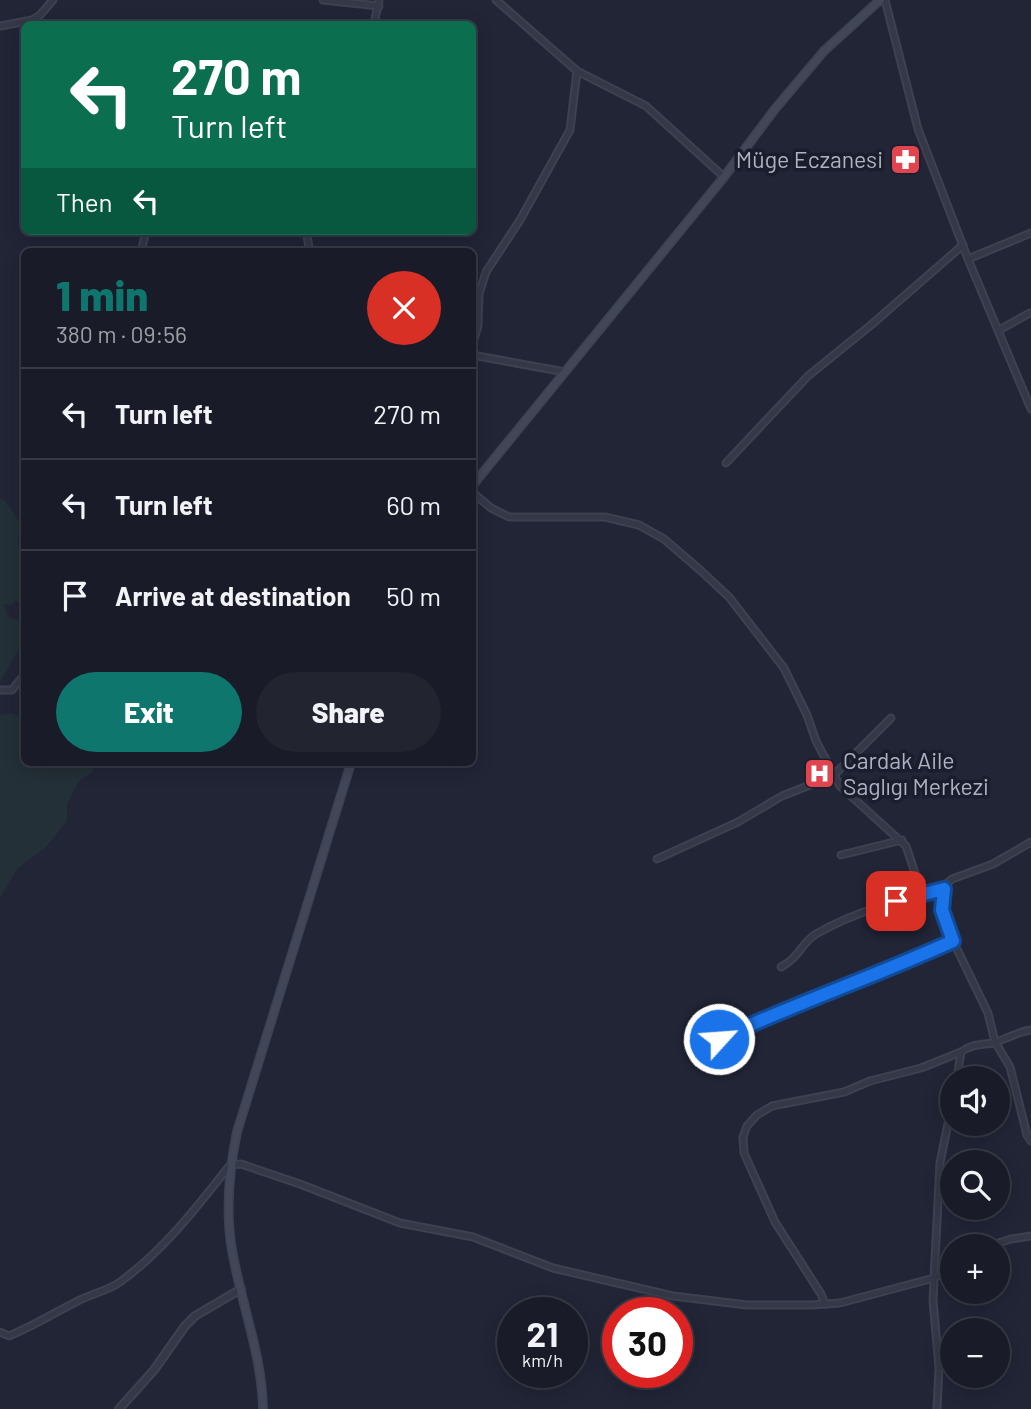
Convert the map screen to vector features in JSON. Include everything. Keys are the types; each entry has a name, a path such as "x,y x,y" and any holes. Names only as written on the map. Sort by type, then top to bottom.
{"main road":[{"path":"476,480 824,51 882,0"},
{"path":"263,1409 256,1353 232,1250 228,1206 230,1165 237,1132 350,766"}],"street":[{"path":"27,21 40,15 52,0"},
{"path":"323,0 379,3 375,21"},
{"path":"496,0 577,71 646,106 724,177"},
{"path":"506,8 512,0"},
{"path":"882,0 918,129 968,259 1031,409"},
{"path":"0,26 21,22"},
{"path":"476,333 479,294 486,272 520,220 570,130 577,71"},
{"path":"968,259 1031,233"},
{"path":"726,463 808,376 851,343 963,245"},
{"path":"999,330 1031,313"},
{"path":"476,356 565,372"},
{"path":"476,495 491,508 509,517 605,517 639,525 664,539 729,597 774,653 796,690 840,786 906,846 922,894"},
{"path":"0,690 12,690 21,679"},
{"path":"657,859 729,827 782,796 834,776 891,718"},
{"path":"841,855 902,840"},
{"path":"1031,842 993,864 946,884 942,910 953,941 988,1013 995,1042 1010,1067 1027,1135 1031,1140"},
{"path":"781,967 794,960 813,936 859,912 944,889"},
{"path":"701,1047 782,1010 953,941"},
{"path":"825,1304 775,1222 744,1153 743,1137 747,1126 757,1115 772,1106 844,1091 870,1081 921,1069 961,1052 968,1046 995,1042 1031,1030"},
{"path":"959,1066 961,1052"},
{"path":"937,1409 939,1367 933,1301 940,1163 945,1136"},
{"path":"0,1332 9,1336 29,1328 77,1301 118,1284 178,1228 230,1165 241,1164 400,1223 473,1237 577,1275 673,1296 747,1305 840,1303 940,1274"},
{"path":"1010,1239 1031,1236"},
{"path":"119,1409 154,1370 195,1316 241,1289"}],"shaded area":[{"path":"0,498 6,502 19,522 21,601 15,601 12,605 4,604 8,616 21,622 21,645 0,682"},
{"path":"10,713 21,717 21,766 86,766 94,771 79,781 73,791 67,805 67,821 46,847 18,868 0,898 0,715"}],"place":[{"name":"Müge Eczanesi","path":"906,159"},
{"name":"Cardak Aile Saglıgı Merkezi","path":"820,773"}],"route":[{"path":"719,1039 759,1019 953,941 942,910 944,889 896,901"}]}
